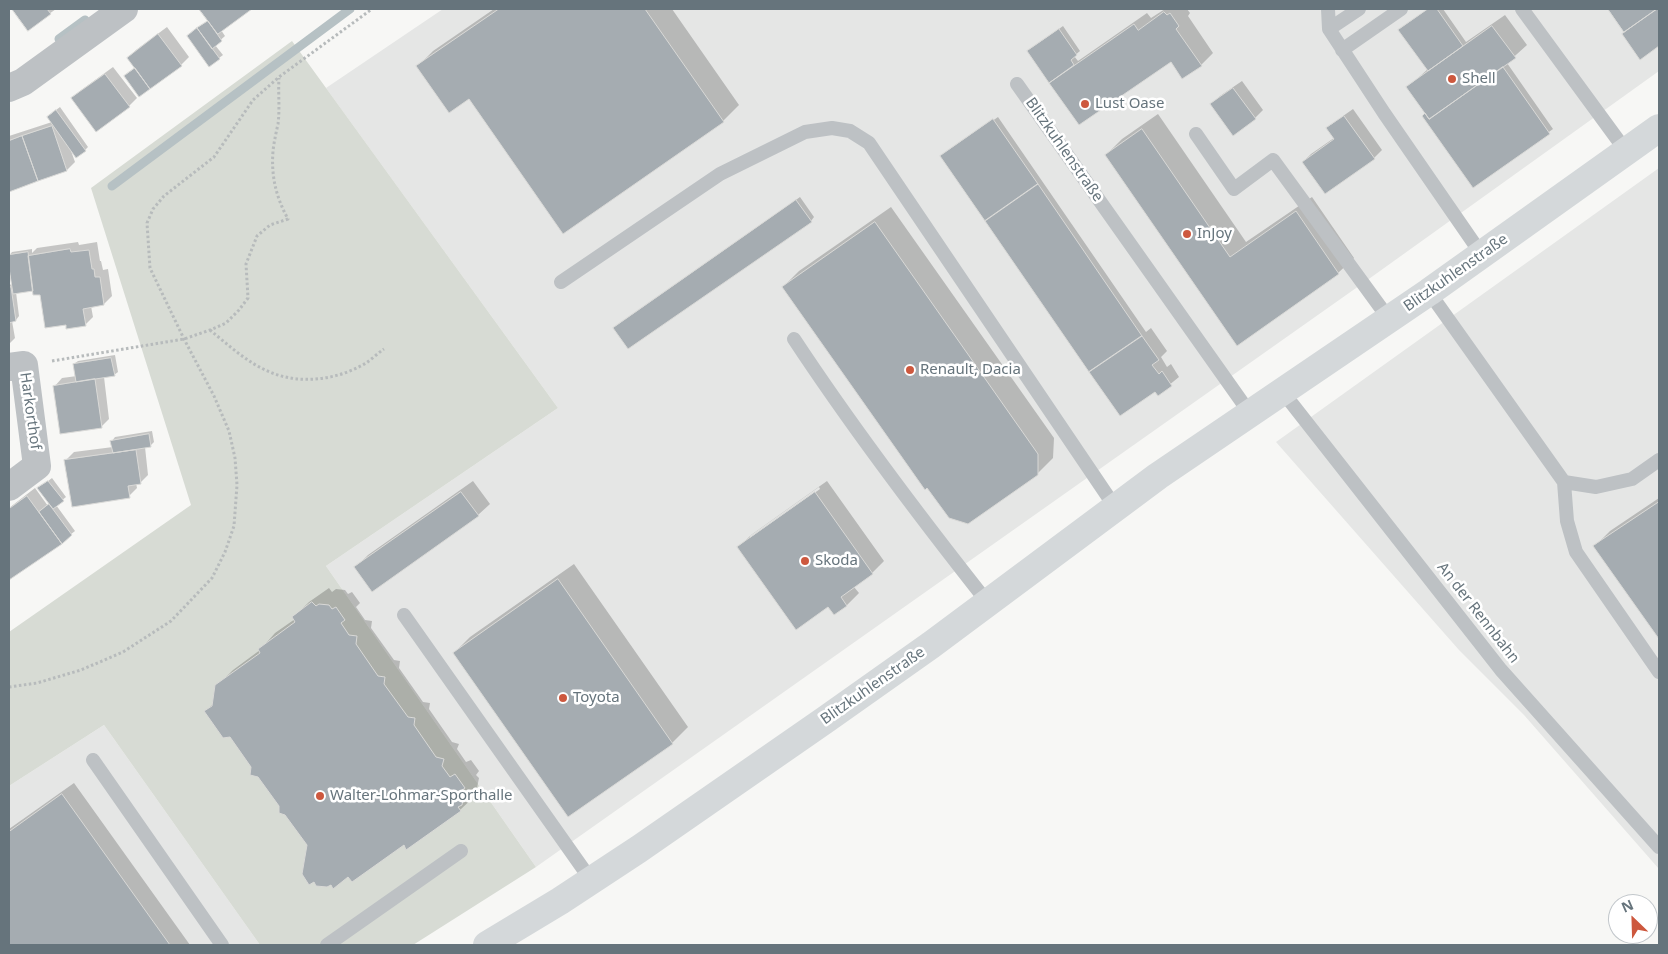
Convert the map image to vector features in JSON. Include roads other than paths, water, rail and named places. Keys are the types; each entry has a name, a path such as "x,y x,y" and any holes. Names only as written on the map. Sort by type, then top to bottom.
{"main road":[{"name":"Blitzkuhlenstraße","path":"487,945 591,880 825,720 988,603 1115,507 1249,412 1429,292 1659,128"}],"street":[{"path":"13,78 124,9"},
{"name":"Harkorthof","path":"9,487 37,466 16,366"}],"lane":[{"path":"1328,9 1329,29 1342,50 1482,255"},
{"path":"1329,29 1359,9"},
{"path":"1342,50 1401,9"},
{"path":"1522,9 1626,151"},
{"name":"Blitzkuhlenstraße","path":"1017,84 1249,412"},
{"path":"561,282 720,174 805,132 832,128 850,131 869,143 1115,507"},
{"path":"1196,134 1234,189 1273,160 1389,319"},
{"path":"1429,292 1564,482 1567,521 1576,552 1659,672"},
{"path":"794,339 821,381 915,511 988,603"},
{"name":"An der Rennbahn","path":"1282,391 1501,670 1659,847"},
{"path":"1564,482 1596,487 1632,480 1659,460"},
{"path":"404,615 591,880"},
{"path":"93,760 222,945"},
{"path":"327,945 461,851"}],"waterway":[{"path":"112,186 350,9"},
{"path":"59,39 85,20"}],"place":[{"name":"Shell","path":"1452,79"},
{"name":"Lust Oase","path":"1085,104"},
{"name":"InJoy","path":"1187,234"},
{"name":"Renault, Dacia","path":"910,370"},
{"name":"Skoda","path":"805,561"},
{"name":"Toyota","path":"563,698"},
{"name":"Walter-Lohmar-Sporthalle","path":"320,796"}]}
